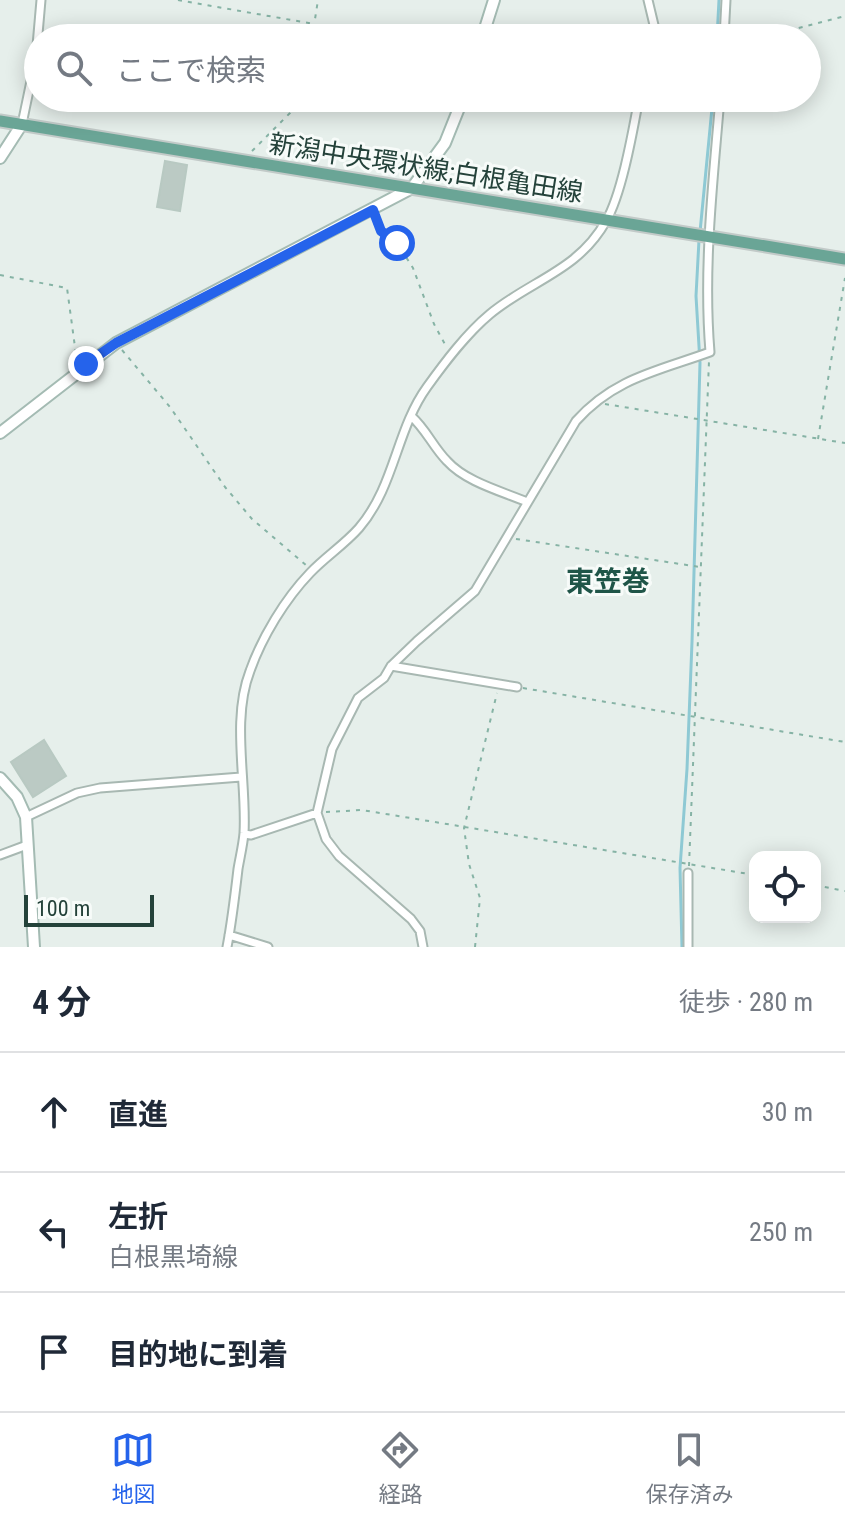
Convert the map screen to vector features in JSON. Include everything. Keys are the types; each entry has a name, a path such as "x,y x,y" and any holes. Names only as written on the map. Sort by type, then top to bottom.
{"main road":[{"path":"486,24 494,0"},
{"path":"0,433 116,343 412,188 445,143 457,112"},
{"name":"新潟中央環状線;白根亀田線","path":"0,121 845,259"},
{"path":"0,158 22,124"},
{"path":"0,778 17,797 26,817 34,947"}],"street":[{"path":"39,24 41,0"},
{"path":"648,0 654,24"},
{"path":"725,24 726,0"},
{"path":"22,124 25,112"},
{"path":"227,947 244,834 241,777 243,704 249,672 276,620 312,571 358,529 372,510 387,485 419,397 491,314 554,276 580,255 607,220 636,112"},
{"path":"423,947 420,931 411,919 339,856 326,839 317,813 332,749 358,698 384,678 391,666 417,641 475,591 576,421 593,402 635,378 710,352 706,305 719,112"},
{"path":"411,416 423,426 448,463 460,472 527,502"},
{"path":"391,666 517,687"},
{"path":"26,817 77,793 100,788 241,777"},
{"path":"244,834 251,835 317,813"},
{"path":"0,855 27,845"},
{"path":"688,873 688,947"},
{"path":"229,935 268,947"}],"path":[{"path":"178,0 314,24 318,0"},
{"path":"814,24 845,16"},
{"path":"243,160 291,112"},
{"path":"373,210 381,231 397,243 413,268 434,324 452,356"},
{"path":"0,275 67,288 78,370"},
{"path":"818,439 845,278"},
{"path":"116,343 170,407 225,487 252,519 312,571"},
{"path":"688,873 704,421 710,352"},
{"path":"593,402 845,443"},
{"path":"507,536 698,567"},
{"path":"475,947 480,898 469,864 464,828 499,684"},
{"path":"517,687 845,742"},
{"path":"317,813 362,810 749,874"},
{"path":"821,886 845,891"}],"building":[{"path":"165,161 187,165 180,211 157,207"},
{"path":"44,740 66,776 33,797 11,762"}],"waterway":[{"path":"718,24 719,0"},
{"path":"700,232 712,112"},
{"path":"682,947 680,868 687,769 700,363 696,296 699,240"}],"district":[{"name":"東笠巻","path":"608,581"}],"route":[{"path":"86,364 116,343 373,210 381,231 397,243"}]}
